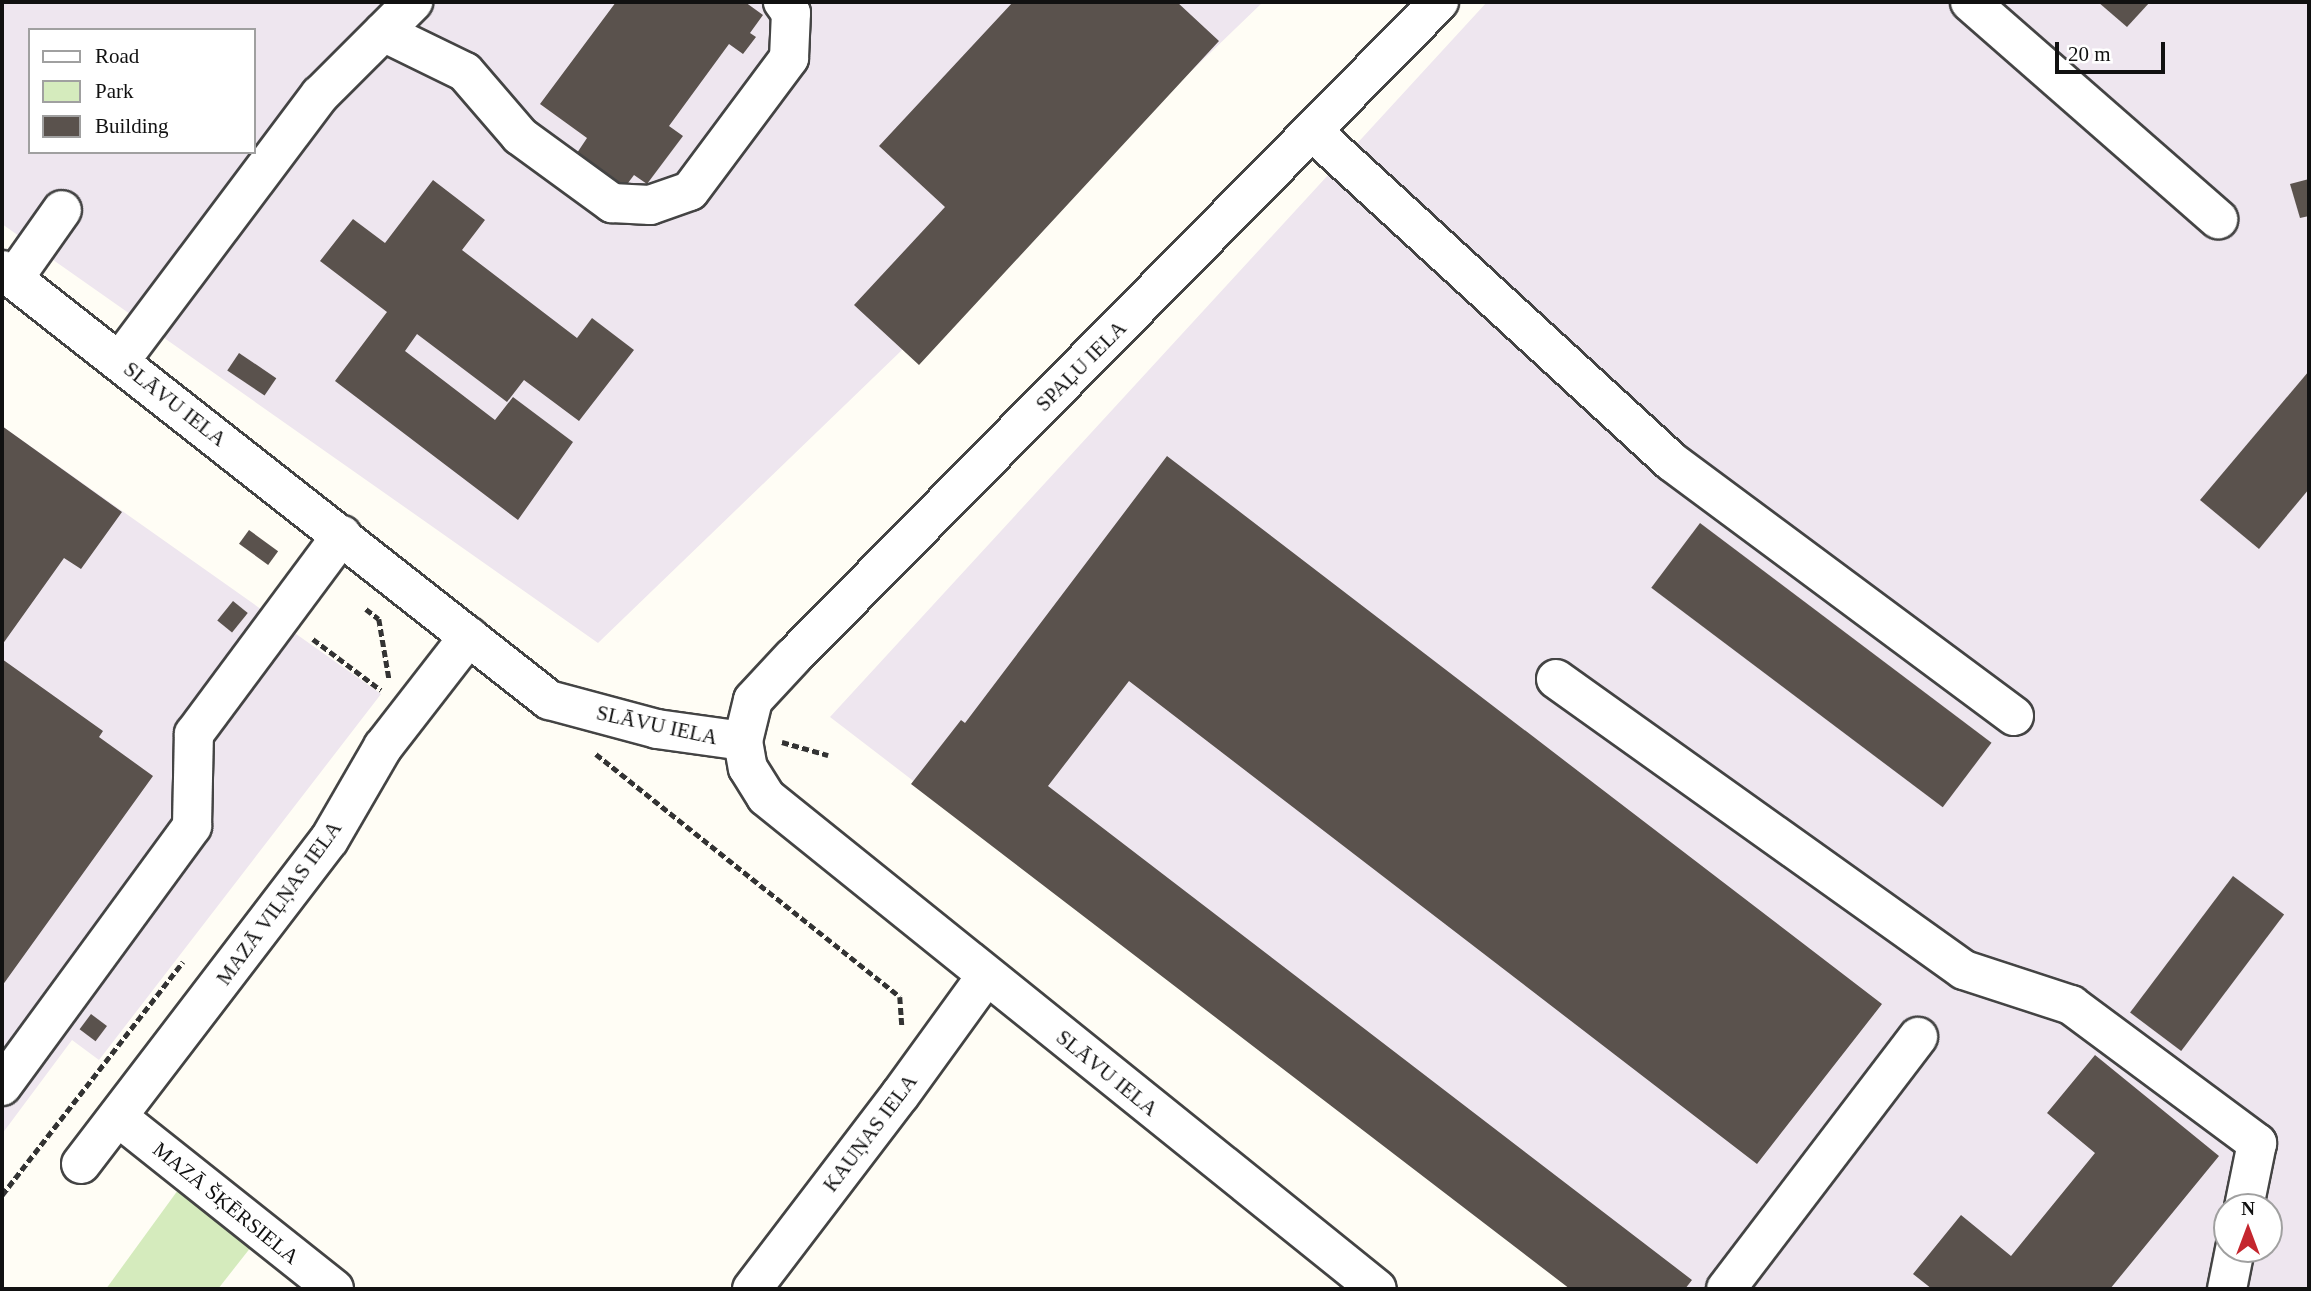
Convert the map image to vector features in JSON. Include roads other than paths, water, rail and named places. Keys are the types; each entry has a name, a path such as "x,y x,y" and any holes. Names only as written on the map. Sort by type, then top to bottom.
{"street":[{"path":"120,361 320,95 413,2"},
{"path":"383,32 465,72 520,136 612,204 650,205 690,191 789,58 790,13 783,2"},
{"name":"SPAĻU IELA","path":"743,741 753,701 793,657 1439,2"},
{"path":"1970,2 2218,219"},
{"path":"1312,131 1672,461 2014,716"},
{"path":"8,274 62,210"},
{"name":"SLĀVU IELA","path":"8,274 549,701 657,729 743,741 748,768 766,797 1377,1289"},
{"path":"2,1086 192,826 194,734 342,535"},
{"name":"MAZĀ VIĻŅAS IELA","path":"81,1164 329,840 383,747 469,636"},
{"path":"1556,679 1964,970 2071,1005 2257,1143 2247,1193"},
{"name":"KAUŅAS IELA","path":"752,1289 900,1095 986,976"},
{"path":"1726,1289 1918,1037"},
{"name":"MAZĀ ŠĶĒRSIELA","path":"118,1118 334,1289"},
{"path":"2227,1289 2232,1263"}]}
